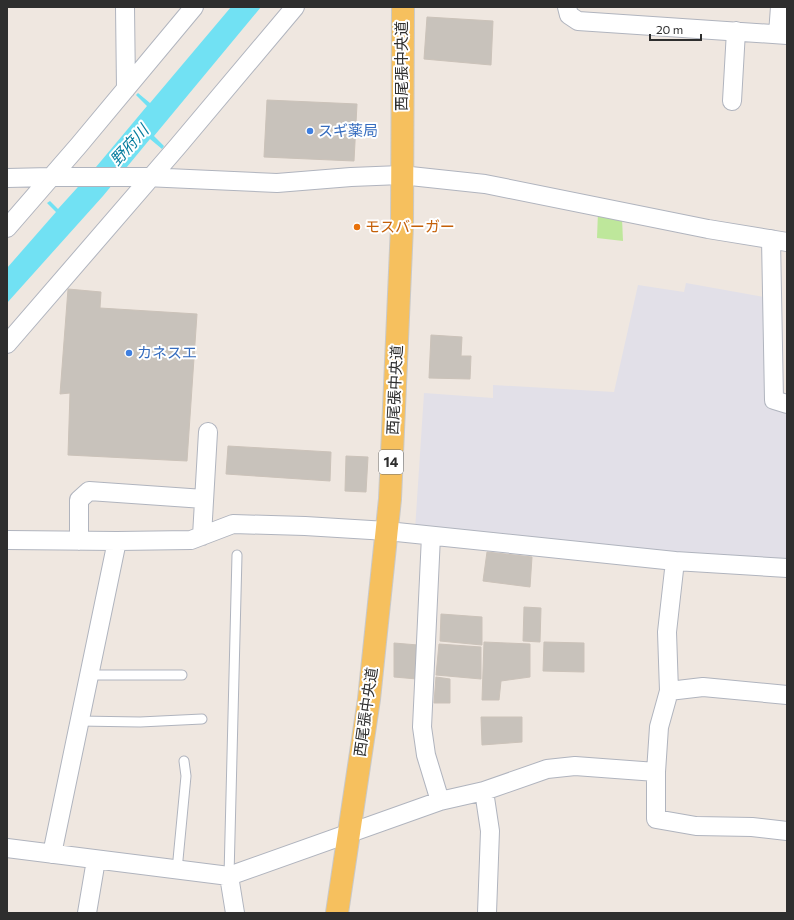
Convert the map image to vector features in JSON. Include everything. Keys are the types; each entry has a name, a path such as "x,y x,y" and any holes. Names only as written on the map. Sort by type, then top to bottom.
{"main road":[{"name":"西尾張中央道","path":"338,913 369,699 390,491 402,234 401,175 403,7"}],"street":[{"path":"125,7 126,89"},
{"path":"7,228 56,177 194,7"},
{"path":"7,344 148,177 295,7"},
{"path":"568,7 567,11 569,15 578,21 782,34 780,7"},
{"path":"732,101 736,31"},
{"path":"7,178 148,177 278,183 351,177 401,175 485,184 708,229 779,240 774,400 787,404"},
{"path":"202,536 208,432"},
{"path":"79,541 79,500 89,491 204,499"},
{"path":"7,540 117,542 191,540 233,524 387,530 430,536 674,560 787,568"},
{"path":"430,536 422,726 426,755 440,801"},
{"path":"52,854 117,542"},
{"path":"674,560 667,632 669,692 659,727 656,772 656,819 696,826 752,827 787,831"},
{"path":"669,692 704,687 787,695"},
{"path":"7,848 228,876 440,801 484,791 547,769 575,766 656,772"},
{"path":"484,791 490,831 487,913"},
{"path":"87,913 96,860"},
{"path":"228,876 235,913"}],"lane":[{"path":"228,876 237,555"},
{"path":"89,675 182,675"},
{"path":"79,722 140,722 202,719"},
{"path":"177,870 186,776 184,761"}],"shaded area":[{"path":"686,283 769,298 769,404 787,409 787,563 415,530 424,393 493,398 493,385 614,392 638,285 684,292"}],"green space":[{"path":"598,212 622,218 623,241 597,238"}],"water":[{"name":"野府川","path":"231,7 261,7 154,136 164,146 162,149 150,139 103,196 7,303 7,268 56,212 47,203 50,201 58,209 96,167 147,106 136,95 138,93 150,103"}],"building":[{"path":"427,17 493,21 491,65 424,59"},
{"name":"スギ薬局","path":"267,100 357,104 354,161 264,157"},
{"name":"カネスエ","path":"68,289 101,292 100,308 197,314 187,461 68,455 70,393 60,394"},
{"path":"431,335 462,337 461,356 471,356 470,379 429,378"},
{"path":"228,446 331,452 330,481 226,474"},
{"path":"346,456 368,457 366,492 345,491"},
{"path":"487,552 532,557 530,587 483,581"},
{"path":"524,607 541,608 540,642 523,641"},
{"path":"441,614 482,617 482,645 440,641"},
{"path":"484,642 530,644 530,677 501,681 499,700 482,700"},
{"path":"544,642 584,643 584,672 543,671"},
{"path":"394,643 418,645 417,679 394,677"},
{"path":"439,644 481,647 481,679 436,675"},
{"path":"436,677 450,679 450,703 434,703"},
{"path":"481,717 522,717 522,742 482,745"}],"place":[{"name":"スギ薬局","path":"310,131"},
{"name":"モスバーガー","path":"357,227"},
{"name":"カネスエ","path":"129,353"}]}
